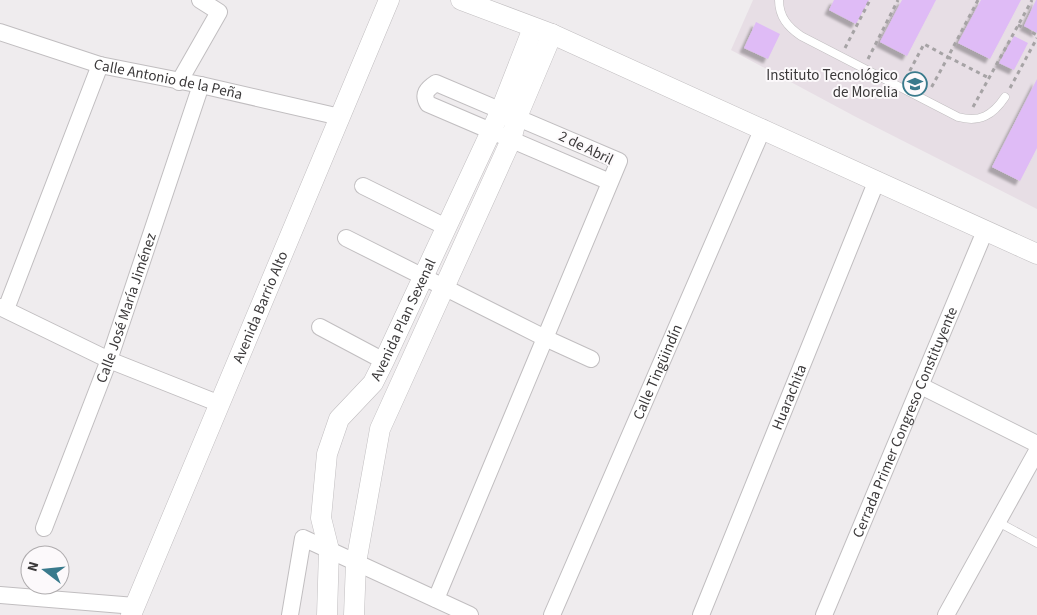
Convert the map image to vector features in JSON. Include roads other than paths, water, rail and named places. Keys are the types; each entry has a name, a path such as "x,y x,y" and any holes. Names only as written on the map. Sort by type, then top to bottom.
{"street":[{"path":"179,82 219,12 200,0"},
{"name":"Avenida Barrio Alto","path":"133,610 389,0"},
{"path":"461,0 552,34 763,128 1037,254"},
{"name":"Avenida Plan Sexenal","path":"354,615 356,562 380,429 511,140 509,113 533,28"},
{"name":"Calle Antonio de la Peña","path":"0,32 100,65 201,85 340,117"},
{"name":"Avenida Plan Sexenal","path":"326,615 329,550 321,518 327,454 339,419 373,383 491,132 509,113 552,34"},
{"path":"100,65 3,308 109,360 220,404"},
{"name":"2 de Abril","path":"436,600 619,161 436,83 425,92 424,98 428,104 491,132"},
{"name":"Calle José María Jiménez","path":"44,528 109,360 201,85"},
{"name":"Calle Tingüindín","path":"552,615 763,128"},
{"path":"491,132 610,182"},
{"name":"Huarachita","path":"701,615 877,180"},
{"path":"363,186 446,227"},
{"name":"Cerrada Primer Congreso Constituyente","path":"824,615 985,231"},
{"path":"346,238 545,338 592,359"},
{"path":"320,327 384,361"},
{"path":"921,386 1036,452 946,615"},
{"path":"290,615 303,538 470,615"},
{"path":"0,596 133,610"}],"lane":[{"path":"779,0 781,15 791,30 958,117 966,119 983,117 992,113 1005,97"},
{"path":"998,522 1037,544"}],"place":[{"name":"Instituto Tecnológico de Morelia","path":"915,84"}]}
